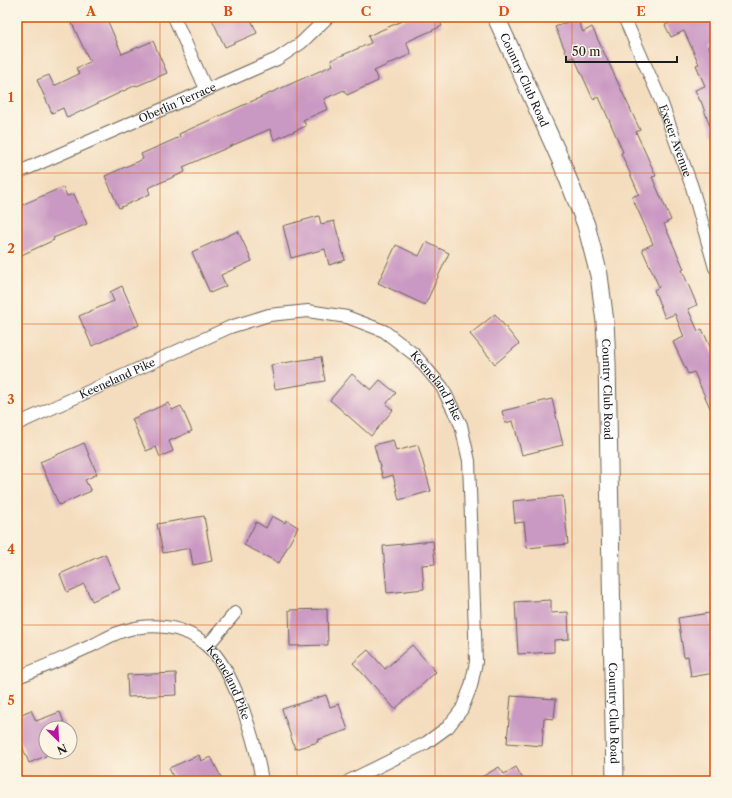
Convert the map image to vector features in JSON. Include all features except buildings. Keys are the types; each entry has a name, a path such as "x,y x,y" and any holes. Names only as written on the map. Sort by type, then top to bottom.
{"main road":[{"name":"Country Club Road","path":"496,17 561,161 586,225 599,275 605,322 607,362 615,781"}],"street":[{"path":"174,17 206,89"},
{"name":"Oberlin Terrace","path":"17,173 277,59 301,44 328,17"},
{"name":"Exeter Avenue","path":"624,17 661,101 692,187 715,268"},
{"name":"Keeneland Pike","path":"17,424 230,327 269,314 308,311 347,318 384,331 415,355 442,388 461,425 469,462 476,662 471,686 462,709 448,727 426,742 349,781"},
{"path":"208,645 235,613"},
{"name":"Keeneland Pike","path":"17,677 37,670 123,631 149,625 172,628 194,635 208,645 231,680 246,717 258,760 262,781"}]}
